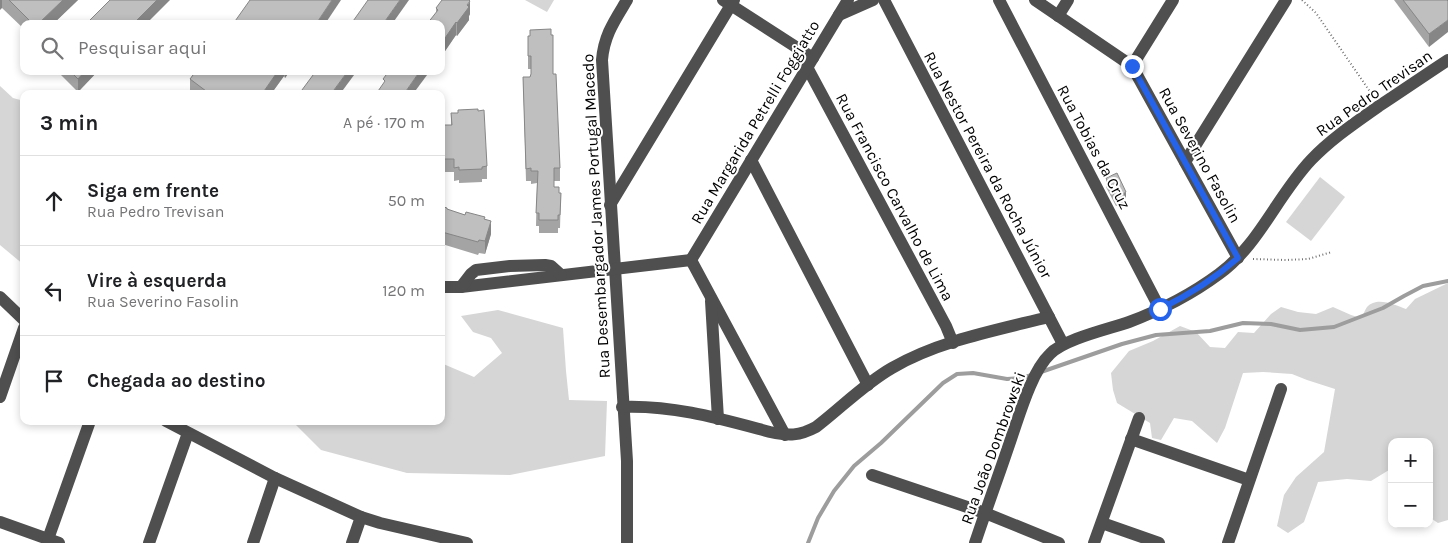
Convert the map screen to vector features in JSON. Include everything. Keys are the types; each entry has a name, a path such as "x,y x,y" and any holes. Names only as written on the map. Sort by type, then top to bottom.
{"street":[{"name":"Rua Desembargador James Portugal Macedo","path":"627,0 606,37 602,54 622,406 627,461 627,543"},
{"name":"Rua Margarida Petrelli Foggiatto","path":"691,260 848,0"},
{"path":"839,15 873,0"},
{"name":"Rua Nestor Pereira da Rocha Júnior","path":"884,0 1063,344"},
{"name":"Rua Tobias da Cruz","path":"999,0 1160,309"},
{"name":"Rua Severino Fasolin","path":"1035,0 1132,66 1238,258"},
{"path":"1058,16 1068,0"},
{"path":"1132,66 1173,0"},
{"path":"1185,162 1286,0"},
{"path":"610,205 729,2"},
{"name":"Rua Francisco Carvalho de Lima","path":"729,2 810,62 953,343"},
{"name":"Rua Pedro Trevisan","path":"1063,344 1132,321 1202,287 1238,258 1259,232 1295,178 1311,159 1344,131 1448,60"},
{"path":"751,160 868,385"},
{"path":"445,287 461,287 691,260 785,435"},
{"path":"710,296 718,418"},
{"path":"0,297 20,316"},
{"path":"622,406 664,408 718,418 785,435 805,433 816,427 868,385 892,368 906,361 953,343 1049,317"},
{"path":"0,396 20,339"},
{"name":"Rua João Dombrowski","path":"975,543 1031,386 1042,364 1050,354 1063,344"},
{"path":"1228,543 1281,389"},
{"path":"1094,543 1139,418"},
{"path":"0,522 54,541 89,425"},
{"path":"173,425 275,478 361,517 380,524 447,541 467,543"},
{"path":"149,543 188,433"},
{"path":"1131,439 1249,480"},
{"path":"872,475 985,513 1059,543"},
{"path":"253,543 275,478"},
{"path":"352,543 361,517"},
{"path":"1102,523 1159,543"}],"path":[{"path":"1302,0 1316,13 1380,106"},
{"path":"1238,258 1308,259 1332,252"}],"shaded area":[{"path":"525,0 554,0 547,12"},
{"path":"0,86 13,98 20,100 20,262 0,245"},
{"path":"1320,177 1345,197 1311,241 1286,222"},
{"path":"1448,283 1448,520 1438,523 1433,520 1433,438 1388,438 1388,471 1371,481 1347,479 1318,482 1304,522 1288,533 1277,526 1284,495 1296,477 1324,452 1335,389 1292,374 1243,373 1225,428 1217,443 1192,421 1174,418 1161,440 1152,438 1150,423 1117,403 1111,373 1129,351 1153,341 1180,326 1196,332 1210,347 1225,348 1238,332 1254,333 1271,314 1281,307 1298,312 1316,314 1333,307 1361,318 1367,307 1376,302 1386,302 1406,309 1415,299"},
{"path":"498,310 563,328 569,400 607,401 605,456 510,475 407,473 321,450 296,425 445,425 445,365 474,377 502,353 491,338 473,332 461,316"}],"building":[{"path":"9,0 63,0 42,20 29,20"},
{"path":"110,0 157,0 137,20 90,20"},
{"path":"250,0 332,0 319,20 236,20"},
{"path":"368,0 400,0 386,20 354,20"},
{"path":"442,0 470,1 467,5 469,7 445,38 445,20 430,20 438,10 436,8"},
{"path":"1403,0 1447,0 1448,20 1429,34"},
{"path":"551,29 551,35 553,35 553,74 556,74 560,168 554,168 554,187 559,187 559,193 561,193 560,215 558,215 558,220 539,220 539,213 536,213 538,171 531,171 531,168 526,169 523,77 530,77 531,74 531,56 528,56 528,36 530,36 530,30"},
{"path":"193,75 275,75 265,90 205,90 190,79"},
{"path":"313,75 345,75 334,90 302,90"},
{"path":"386,75 417,75 407,90 379,90 385,81 383,79"},
{"path":"458,110 484,110 487,166 482,167 482,169 459,170 459,167 454,168 454,159 445,159 445,125 452,125 451,113 458,113"},
{"path":"1117,173 1126,192 1116,198 1106,178"},
{"path":"445,207 465,215 466,212 485,217 484,219 491,221 485,241 479,240 478,242 445,233"}],"waterway":[{"path":"1041,372 1122,344 1156,335 1210,331 1243,323 1271,324 1300,330 1334,327 1383,308 1423,286 1448,281"},
{"path":"808,543 818,518 834,491 854,466 881,443 943,383 957,374 973,373 1007,379 1032,375"}],"route":[{"path":"1132,66 1238,258 1202,287 1160,309"}]}
